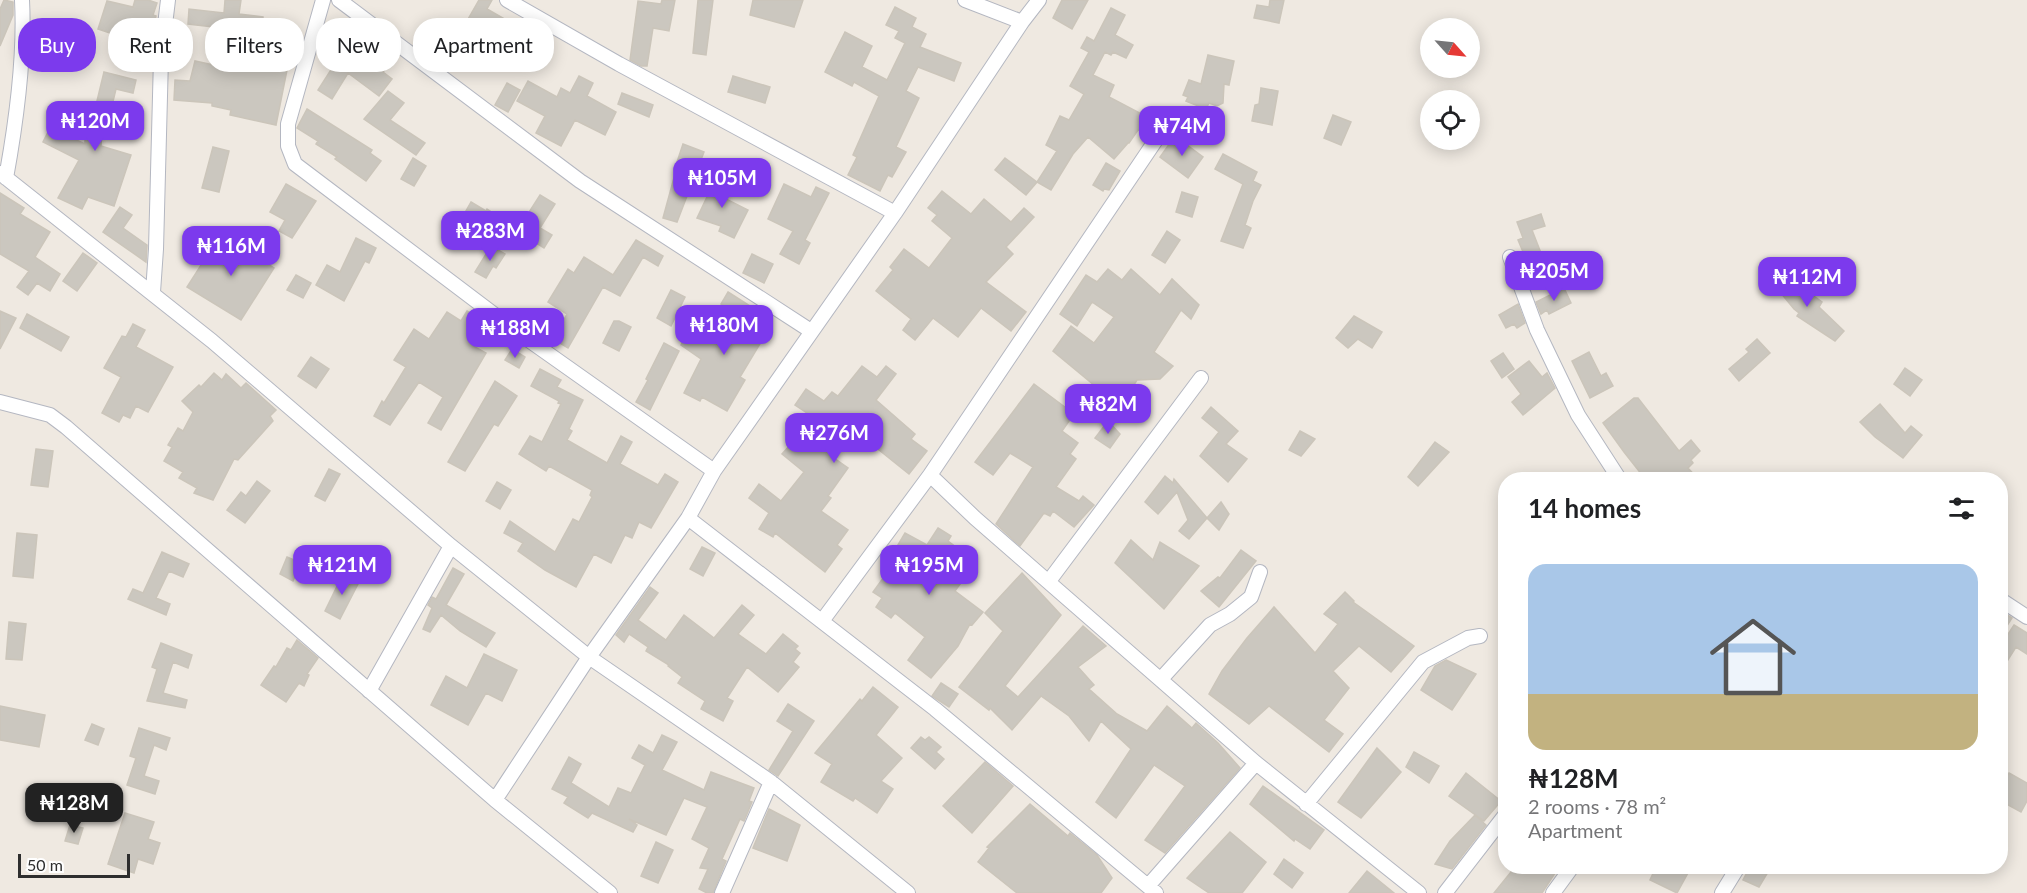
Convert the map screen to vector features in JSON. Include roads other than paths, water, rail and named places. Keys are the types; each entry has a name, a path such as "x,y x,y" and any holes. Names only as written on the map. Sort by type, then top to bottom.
{"street":[{"path":"21,0 23,22 14,134 3,175 153,292 451,546 589,657 771,782 908,893"},
{"path":"153,292 161,58 168,0"},
{"path":"323,0 288,124 288,146 295,164 516,331 714,471"},
{"path":"339,0 580,181 811,331"},
{"path":"507,0 619,64 895,213"},
{"path":"965,0 1022,22"},
{"path":"495,800 589,657 688,518 714,471 895,213 1039,0"},
{"path":"822,621 930,475 1167,125"},
{"path":"1510,257 1537,330 1578,415 1615,472"},
{"path":"1049,581 1201,378"},
{"path":"0,402 50,416 66,427 495,800 610,893"},
{"path":"930,475 975,518 1256,764 1419,893"},
{"path":"688,518 935,709 1152,890 1256,764"},
{"path":"369,692 451,546"},
{"path":"1161,679 1210,625 1230,614 1251,597 1260,572"},
{"path":"2008,605 2027,617"},
{"path":"1306,804 1423,662 1453,645 1480,636"},
{"path":"722,893 771,782"},
{"path":"1445,893 1498,824"},
{"path":"1553,893 1567,874"},
{"path":"1722,893 1734,874"}]}
